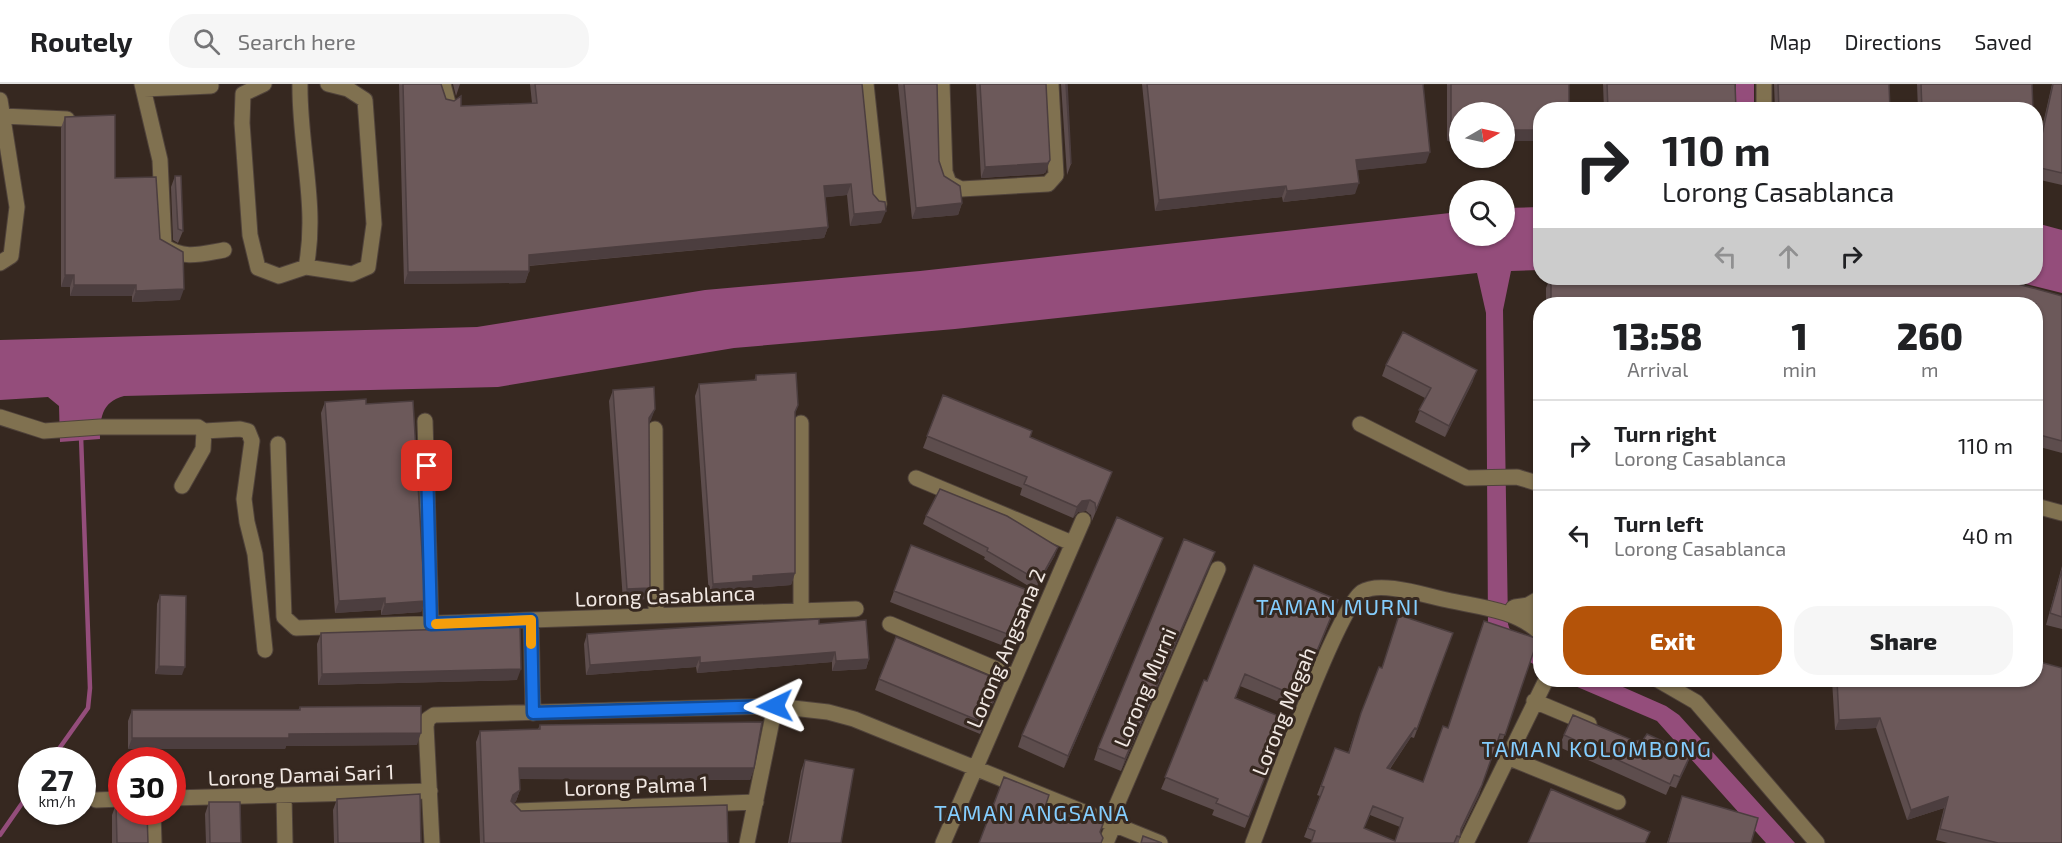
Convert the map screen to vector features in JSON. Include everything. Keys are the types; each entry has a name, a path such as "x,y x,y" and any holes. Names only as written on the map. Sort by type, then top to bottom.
{"street":[{"path":"264,84 243,94 242,123 250,235 258,268 279,276 306,267 352,274 368,267 374,224 365,100 348,89 328,84"},
{"path":"300,84 310,207 310,247 306,267"},
{"path":"443,84 448,103"},
{"path":"866,84 879,204"},
{"path":"942,84 945,172 949,183 961,189 1048,184 1056,175 1051,84"},
{"path":"1764,84 1764,102"},
{"path":"211,86 143,87 160,160 164,246 176,254 193,255 224,250"},
{"path":"0,100 17,207 11,256 0,263"},
{"path":"3,116 67,119"},
{"path":"0,417 44,430 190,426 204,431 240,429 248,431 252,441 244,499 255,554 265,650"},
{"path":"425,421 431,624"},
{"path":"801,423 801,611"},
{"path":"1360,424 1467,478 1516,477 1533,482"},
{"path":"655,429 656,616"},
{"path":"182,486 203,448 204,431"},
{"name":"Lorong Casablanca","path":"278,444 284,617 296,628 856,609"},
{"path":"916,478 1072,543"},
{"path":"2043,508 2062,513"},
{"name":"Lorong Angsana 2","path":"943,843 1083,520"},
{"name":"Lorong Murni","path":"1106,843 1218,568"},
{"name":"Lorong Megah","path":"1253,843 1326,658 1349,606 1364,591 1389,587 1489,608 1533,614"},
{"path":"1511,612 1533,602"},
{"path":"1511,612 1533,626"},
{"path":"531,620 533,713"},
{"path":"890,624 1015,677"},
{"path":"1466,843 1542,687"},
{"path":"1670,687 1696,702 1810,841"},
{"path":"1534,701 1604,731"},
{"path":"432,843 428,719 434,715 775,706 828,712 854,719 1160,843"},
{"path":"747,843 775,706"},
{"path":"1507,757 1618,802"},
{"name":"Lorong Damai Sari 1","path":"186,798 430,791"},
{"path":"284,795 285,843"},
{"path":"96,800 108,800"},
{"name":"Lorong Palma 1","path":"517,811 756,802"},
{"path":"153,825 154,843"}],"shaded area":[{"path":"1736,84 1754,84 1754,102 1735,102"},
{"path":"1533,207 1533,270 1511,271 1503,310 1508,624 1516,638 1533,647 1533,664 1506,648 1488,626 1486,313 1477,273 955,329 734,348 498,387 124,396 111,402 103,412 100,439 60,442 59,406 48,397 0,400 0,340 477,327 705,290 920,271 1449,213 1449,246 1515,246 1515,208"},
{"path":"2043,225 2062,230 2062,293 2030,285 2043,285"},
{"path":"1577,687 1623,687 1666,706 1679,715 1795,843 1766,843 1657,721"}],"building":[{"path":"403,84 441,84 446,99 454,101 461,96 461,106 537,103 535,84 862,84 873,194 879,201 885,202 886,211 854,214 851,184 824,186 828,227 529,255 529,271 408,272"},
{"path":"904,84 937,84 939,161 944,176 960,186 962,203 916,208"},
{"path":"980,84 1046,84 1050,160 1048,163 985,167"},
{"path":"1066,84 1067,84 1071,164"},
{"path":"1147,84 1423,84 1430,152 1356,160 1359,183 1287,191 1286,186 1159,200"},
{"path":"1451,84 1569,84 1569,102 1533,102 1533,130 1515,130 1515,102 1451,102"},
{"path":"1607,84 1735,84 1736,102 1608,102"},
{"path":"1778,84 1889,84 1890,102 1779,102"},
{"path":"1921,84 2032,84 2033,102 1922,102"},
{"path":"2053,84 2062,84 2062,173 2043,169 2043,130"},
{"path":"115,115 115,178 156,177 160,239 183,252 184,289 136,291 136,285 74,285 74,275 65,275 65,117"},
{"path":"175,176 181,176 183,231 178,229"},
{"path":"1551,285 2022,285 2062,296 2062,441 2043,436 2043,297 1551,297"},
{"path":"1403,332 1477,370 1449,426 1419,410 1431,388 1386,365"},
{"path":"796,373 798,405 795,412 795,573 753,576 753,581 713,584 699,384 756,380 756,375"},
{"path":"654,387 655,409 649,418 650,588 627,589 613,390"},
{"path":"943,395 1032,431 1030,437 1112,472 1096,510 1095,503 1090,500 1082,501 1077,507 1024,484 1027,477 927,436"},
{"path":"366,399 366,404 413,401 425,601 385,604 385,598 339,601 325,402"},
{"path":"940,489 1007,516 1058,547 1039,581 987,551 988,548 926,516"},
{"path":"1117,517 1163,538 1068,756 1022,735"},
{"path":"1184,539 1215,552 1125,759 1098,748"},
{"path":"911,545 1035,593 1018,638 894,591"},
{"path":"1254,565 1338,600 1298,697 1245,674 1235,698 1288,720 1249,817 1216,803 1218,799 1165,777"},
{"path":"2062,570 2062,617 2050,613"},
{"path":"160,595 186,596 185,667 159,666"},
{"path":"1399,615 1453,633 1417,729 1415,728 1387,768 1423,782 1443,726 1448,728 1484,621 1533,637 1533,654 1505,735 1500,734 1482,785 1461,829 1460,837 1457,836 1454,843 1311,843 1315,831 1308,828 1324,787 1321,786 1335,748 1349,753 1361,713 1379,667 1382,668","holes":["1373,806 1403,818 1395,841 1364,828"]},
{"path":"819,619 819,624 866,620 869,659 836,661 835,652 700,663 700,657 590,665 587,634"},
{"path":"520,627 521,669 322,674 321,633"},
{"path":"896,637 1002,681 984,723 879,679"},
{"path":"2043,663 2062,668 2062,843 1998,843 1940,829 1948,797 1911,810 1880,718 1839,720 1837,687 2043,687"},
{"path":"421,706 421,733 289,734 289,738 132,738 132,710 300,710 300,707"},
{"path":"1573,715 1634,741 1643,740 1647,734 1691,754 1680,777 1674,775 1670,784 1564,735"},
{"path":"762,722 754,768 519,768 520,790 513,795 511,801 521,811 727,805 728,843 484,843 480,731 540,729 540,725"},
{"path":"805,760 854,769 841,843 790,843"},
{"path":"1004,777 1049,795 1046,804 1103,824 1100,832 1103,838 1101,843 979,843"},
{"path":"1551,789 1650,832 1645,843 1528,843"},
{"path":"420,794 421,843 338,843 337,799"},
{"path":"1682,796 1758,818 1751,843 1668,843"},
{"path":"209,802 240,802 241,843 210,843"},
{"path":"117,825 147,825 148,843 117,843"},
{"path":"1143,836 1162,843 1141,843"}],"waterway":[{"path":"60,747 88,708 90,688 81,436"},
{"path":"0,835 18,809"}],"slow traffic":[{"path":"436,624 531,620 531,644"}],"district":[{"name":"TAMAN MURNI","path":"1338,606"},
{"name":"TAMAN KOLOMBONG","path":"1597,748"},
{"name":"TAMAN ANGSANA","path":"1032,812"}],"route":[{"path":"427,466 431,624 531,620 533,713 775,706"}]}
